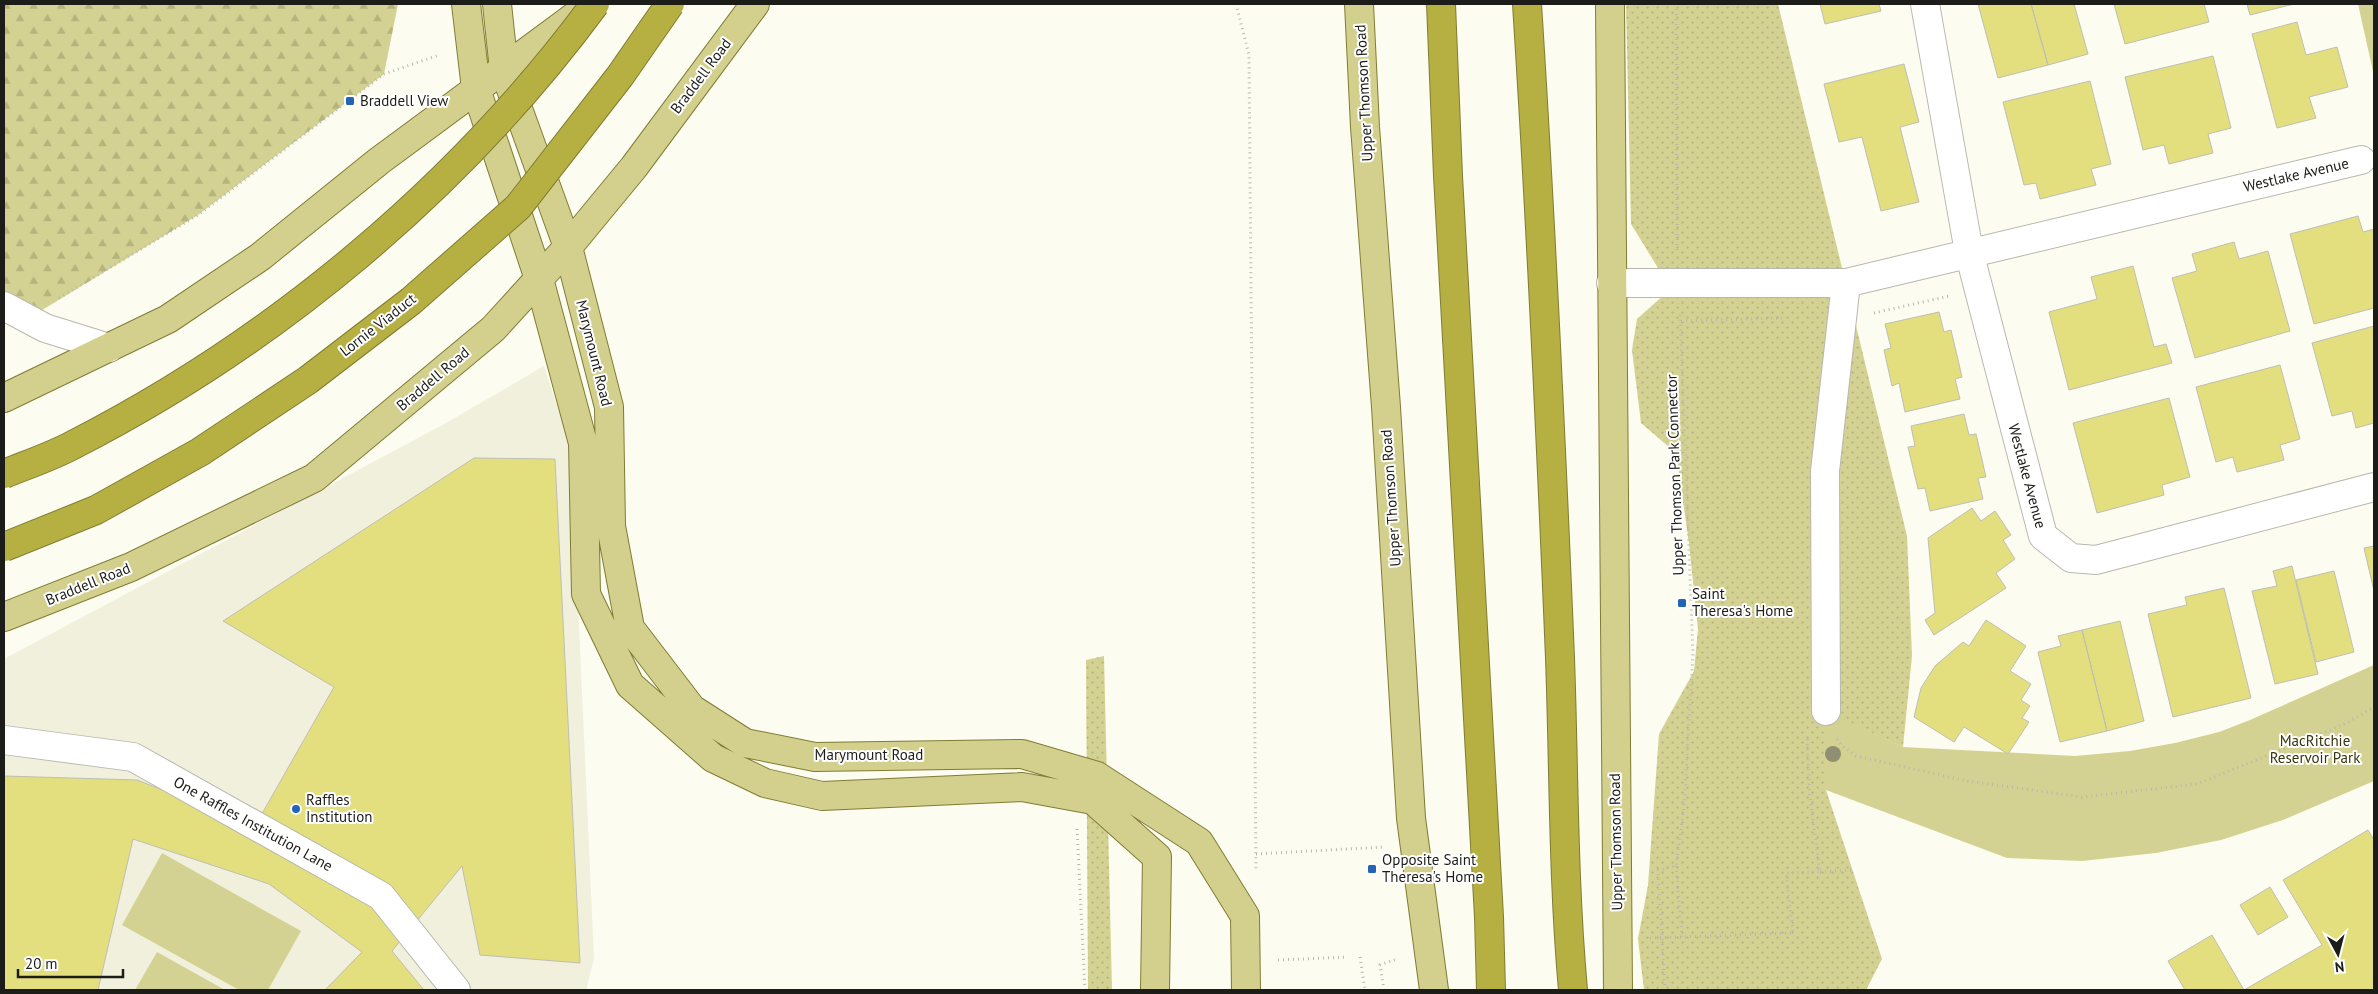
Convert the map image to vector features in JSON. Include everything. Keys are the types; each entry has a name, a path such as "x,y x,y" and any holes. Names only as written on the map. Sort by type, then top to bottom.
{"highway":[{"path":"4,474 69,447 167,393 268,326 356,256 458,164 556,56 595,4"},
{"name":"Lornie Viaduct","path":"4,547 96,510 200,452 308,380 411,301 518,207 620,76 670,4"},
{"path":"1441,4 1448,176 1489,917 1491,990"},
{"path":"1526,4 1538,172 1560,660 1566,920 1573,990"}],"main road":[{"path":"466,4 476,89 539,279 583,443 586,594 630,685 713,758 765,783 822,796 1022,786 1093,800 1157,857 1155,990"},
{"name":"Marymount Road","path":"497,4 504,70 568,247 609,406 611,526 630,628 692,709 744,743 815,757 1022,754 1096,776 1199,842 1245,916 1246,990"},
{"path":"4,398 168,320 260,257 379,161 591,4"},
{"name":"Braddell Road","path":"4,617 131,567 314,478 493,329 568,247 634,167 755,4"},
{"name":"Upper Thomson Road","path":"1359,4 1365,127 1386,407 1411,818 1434,990"},
{"name":"Upper Thomson Road","path":"1610,4 1618,990"}],"street":[{"name":"Westlake Avenue","path":"1925,4 1969,252 2042,536 2071,558 2096,560 2374,488"},
{"name":"Westlake Avenue","path":"1611,283 1846,283 1969,252 2361,160"},
{"path":"1826,711 1825,471 1846,283"},
{"path":"4,306 45,328 109,348"},
{"name":"One Raffles Institution Lane","path":"4,740 133,757 381,896 456,990"}],"path":[{"path":"1236,4 1249,55 1256,873"},
{"name":"Upper Thomson Park Connector","path":"1676,4 1675,161 1678,283 1693,654 1684,807 1676,866 1682,937"},
{"path":"32,320 51,303 198,216 384,74 471,43"},
{"path":"1842,314 1873,313 1952,296"},
{"path":"1826,711 1831,729 1841,744 1856,756 1967,781 2082,797 2197,784 2348,723 2374,707"},
{"path":"1077,826 1085,990"},
{"path":"1256,854 1358,850"},
{"path":"1665,990 1658,870 1676,866"},
{"path":"1820,872 1853,870"},
{"path":"1647,938 1793,933"},
{"path":"1360,956 1365,990"},
{"path":"1276,960 1348,958"},
{"path":"1384,990 1380,965 1398,958"}],"shaded area":[{"name":"Raffles Institution","path":"544,366 571,448 594,959 586,990 4,990 4,659 448,422"}],"green space":[{"path":"4,4 398,4 384,74 198,215 34,315 4,299"},
{"path":"1626,4 1778,4 1907,536 1912,656 1903,747 1826,712 1826,790 1882,959 1866,990 1644,990 1638,939 1648,885 1659,734 1694,671 1698,629 1689,543 1676,453 1641,423 1632,350 1637,319 1665,294 1663,276 1631,224"},
{"path":"2358,4 2374,4 2374,76"},
{"path":"1104,656 1112,990 1088,990 1086,660"},
{"name":"MacRitchie Reservoir Park","path":"2374,665 2374,781 2283,820 2221,840 2156,853 2082,861 2007,858 1826,790 1826,711 1903,747 2075,756 2130,751 2175,743 2219,732"},
{"path":"162,853 301,931 268,990 239,990 122,925"},
{"path":"157,952 225,990 135,990"}],"building":[{"path":"1820,4 1879,4 1881,11 1825,24"},
{"path":"1978,4 2031,4 2048,65 1998,78"},
{"path":"2031,4 2074,4 2088,54 2048,65"},
{"path":"2114,4 2204,4 2209,22 2125,44"},
{"path":"2247,4 2294,4 2250,15"},
{"path":"2297,22 2306,55 2337,47 2348,87 2309,97 2316,118 2277,128 2252,34"},
{"path":"2213,56 2231,128 2208,134 2213,153 2169,164 2164,145 2143,150 2125,77"},
{"path":"1904,64 1919,122 1900,127 1919,202 1881,211 1862,137 1839,142 1824,84"},
{"path":"2090,81 2111,164 2091,169 2096,185 2040,199 2036,183 2024,185 2003,102"},
{"path":"2358,216 2363,232 2374,229 2374,308 2314,324 2290,234"},
{"path":"2234,242 2239,259 2268,251 2290,331 2195,358 2172,278 2197,271 2192,254"},
{"path":"2133,266 2154,347 2166,344 2172,363 2069,390 2049,312 2097,299 2091,277"},
{"path":"1939,312 1944,332 1951,330 1962,377 1955,379 1960,399 1905,412 1899,383 1892,386 1884,350 1891,348 1885,324"},
{"path":"2374,326 2374,423 2356,428 2352,411 2332,416 2312,343"},
{"path":"2280,365 2300,439 2280,445 2284,460 2237,472 2233,457 2216,462 2196,387"},
{"path":"2169,398 2190,477 2162,485 2164,495 2097,513 2073,423"},
{"path":"1964,414 1969,435 1976,434 1986,477 1978,478 1983,499 1930,511 1925,488 1918,489 1908,447 1915,446 1911,426"},
{"path":"474,458 555,459 580,963 480,955 462,866 392,951 424,990 325,990 362,952 269,884 133,839 98,990 4,990 4,776 137,780 255,826 334,687 223,621"},
{"path":"1972,508 1981,521 1995,511 2011,535 2003,540 2015,559 1996,573 2006,588 1934,635 1925,620 1935,613 1928,538"},
{"path":"2374,546 2374,591 2364,548"},
{"path":"2292,566 2318,674 2275,684 2252,591 2277,586 2273,571"},
{"path":"2334,571 2354,652 2316,662 2296,580"},
{"path":"2224,588 2251,698 2173,717 2148,614 2187,605 2185,597"},
{"path":"1986,620 2026,646 2010,671 2031,684 2021,700 2030,706 2022,718 2029,722 2008,754 1964,727 1954,742 1914,717 1921,688 1935,666 1963,642 1969,646"},
{"path":"2120,621 2144,721 2107,731 2082,630"},
{"path":"2082,630 2107,731 2060,742 2038,652 2061,646 2058,636"},
{"path":"2368,830 2374,840 2374,990 2244,990 2322,945 2283,880"},
{"path":"2270,887 2288,917 2258,935 2240,905"},
{"path":"2212,935 2244,990 2185,990 2168,961"}],"place":[{"name":"Braddell View","path":"350,101"},
{"name":"Saint Theresa's Home","path":"1682,603"},
{"name":"Raffles Institution","path":"296,809"},
{"name":"Opposite Saint Theresa's Home","path":"1372,869"}]}
